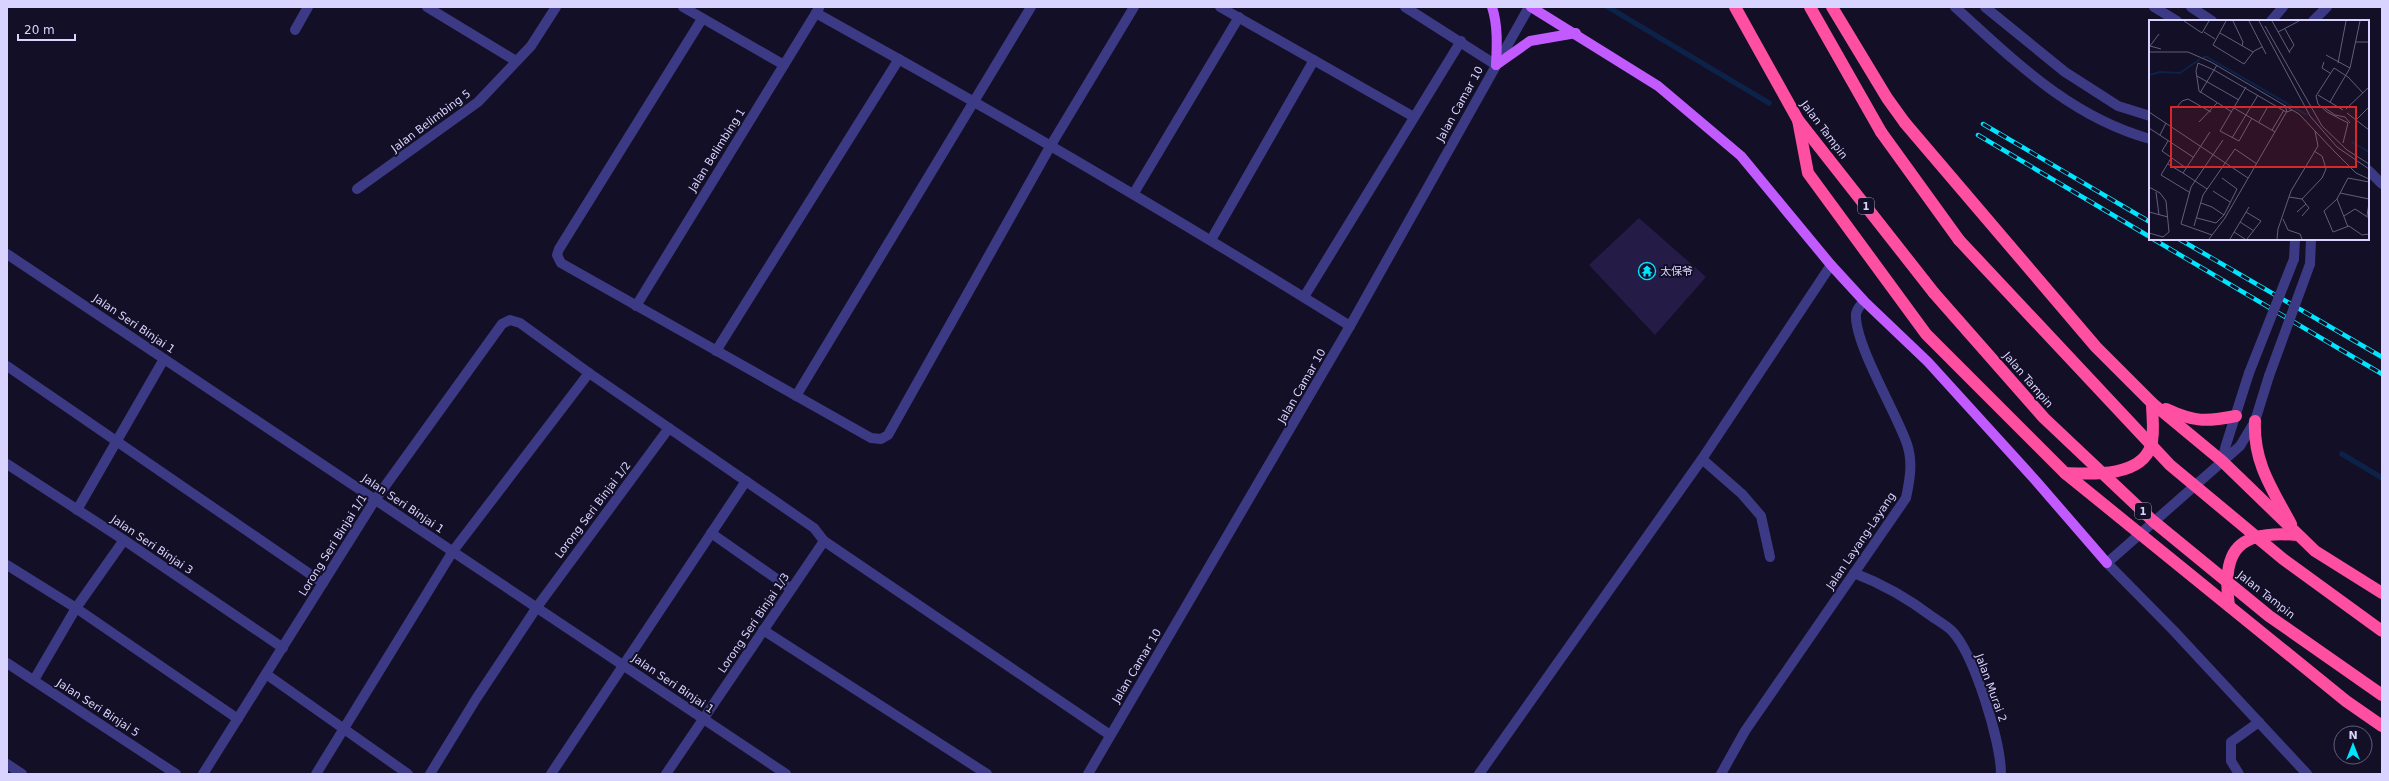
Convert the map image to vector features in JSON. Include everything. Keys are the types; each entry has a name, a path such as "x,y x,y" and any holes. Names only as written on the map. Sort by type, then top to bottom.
{"highway":[{"name":"Jalan Tampin","path":"1735,7 1774,80 1798,120 1934,293 2044,418 2153,521 2269,616 2382,695"},
{"path":"1810,7 1881,132 1959,240 2170,466 2283,559 2382,631"},
{"path":"1832,7 1905,123 2096,347 2152,403 2222,461 2315,551 2382,592"},
{"path":"1798,120 1808,174 1926,334 2065,473 2346,702 2382,726"},
{"path":"2065,473 2095,474 2124,470 2143,457 2151,447 2153,437 2152,403"},
{"path":"2152,403 2186,418 2198,421 2236,416"},
{"path":"2255,421 2254,441 2257,456 2269,485 2297,535"},
{"path":"2230,606 2226,584 2228,569 2231,557 2242,543 2258,535 2277,533 2297,535"}],"main road":[{"path":"1492,7 1495,15 1497,43 1496,65"},
{"path":"1530,7 1576,33 1658,86 1741,156 1831,265 1864,301 1928,362 2036,481 2107,563"},
{"path":"1496,65 1530,41 1576,33"}],"street":[{"path":"295,30 308,7"},
{"path":"427,7 516,61"},
{"name":"Jalan Belimbing 5","path":"357,190 478,102 531,46 556,7"},
{"path":"683,7 784,65"},
{"path":"796,396 1031,7"},
{"path":"702,19 559,249 557,255 561,263 636,306 871,438 880,439 888,435 1051,145 1134,7"},
{"path":"1220,7 1414,117"},
{"path":"1405,7 1496,65"},
{"name":"Jalan Camar 10","path":"1088,774 1350,326 1530,7"},
{"path":"1955,7 2017,63 2082,112 2122,131 2149,139"},
{"path":"1985,7 2065,72 2118,106 2149,116"},
{"path":"2154,7 2175,20"},
{"path":"2191,7 2210,20"},
{"path":"2272,20 2283,7"},
{"path":"2313,20 2327,7"},
{"path":"818,10 899,59 974,100 1134,193 1350,326"},
{"name":"Jalan Belimbing 1","path":"636,306 818,10"},
{"path":"1134,193 1239,17"},
{"path":"1304,297 1460,41"},
{"path":"716,351 899,59"},
{"path":"1211,240 1314,60"},
{"path":"2369,171 2381,182"},
{"path":"2222,461 2249,373 2294,259 2295,240"},
{"path":"2307,774 2174,631 2107,563 2240,446 2255,421 2269,376 2310,264 2312,240"},
{"name":"Jalan Seri Binjai 1","path":"7,254 786,774"},
{"path":"1479,774 1702,458 1831,265"},
{"name":"Jalan Layang-Layang","path":"1721,774 1745,731 1906,498 1912,467 1907,445 1859,335 1856,314 1857,309 1864,301"},
{"name":"Lorong Seri Binjai 1/1","path":"203,774 376,500 502,324 510,320 520,323 589,373"},
{"path":"77,510 164,359"},
{"path":"7,366 323,583"},
{"path":"316,774 453,551 589,373 814,528 824,541 1110,735"},
{"name":"Lorong Seri Binjai 1/2","path":"430,774 476,699 536,607 669,428"},
{"path":"1702,458 1742,494 1762,516 1770,557"},
{"name":"Jalan Seri Binjai 3","path":"7,464 124,540 283,648"},
{"path":"550,774 622,664 746,481"},
{"path":"711,533 791,589"},
{"path":"34,680 76,608 124,540"},
{"name":"Lorong Seri Binjai 1/3","path":"666,774 824,541"},
{"path":"7,565 76,608 238,719"},
{"name":"Jalan Murai 2","path":"1854,573 1883,584 1952,631 1967,656 1986,704 2001,757 2001,774"},
{"path":"763,630 987,774"},
{"name":"Jalan Seri Binjai 5","path":"7,663 176,774"},
{"path":"266,674 343,730 408,774"},
{"path":"2239,774 2231,761 2231,742 2259,722"},
{"path":"7,764 22,774"}],"building":[{"name":"太保爷","path":"1639,218 1706,277 1655,335 1589,265"}],"waterway":[{"path":"1608,7 1769,103"},
{"path":"2342,454 2382,478"}],"railway":[{"path":"1983,124 2149,221"},
{"path":"1978,135 2149,236"},
{"path":"2155,240 2382,374"},
{"path":"2181,240 2382,357"}],"place":[{"name":"太保爷","path":"1647,271"}]}
